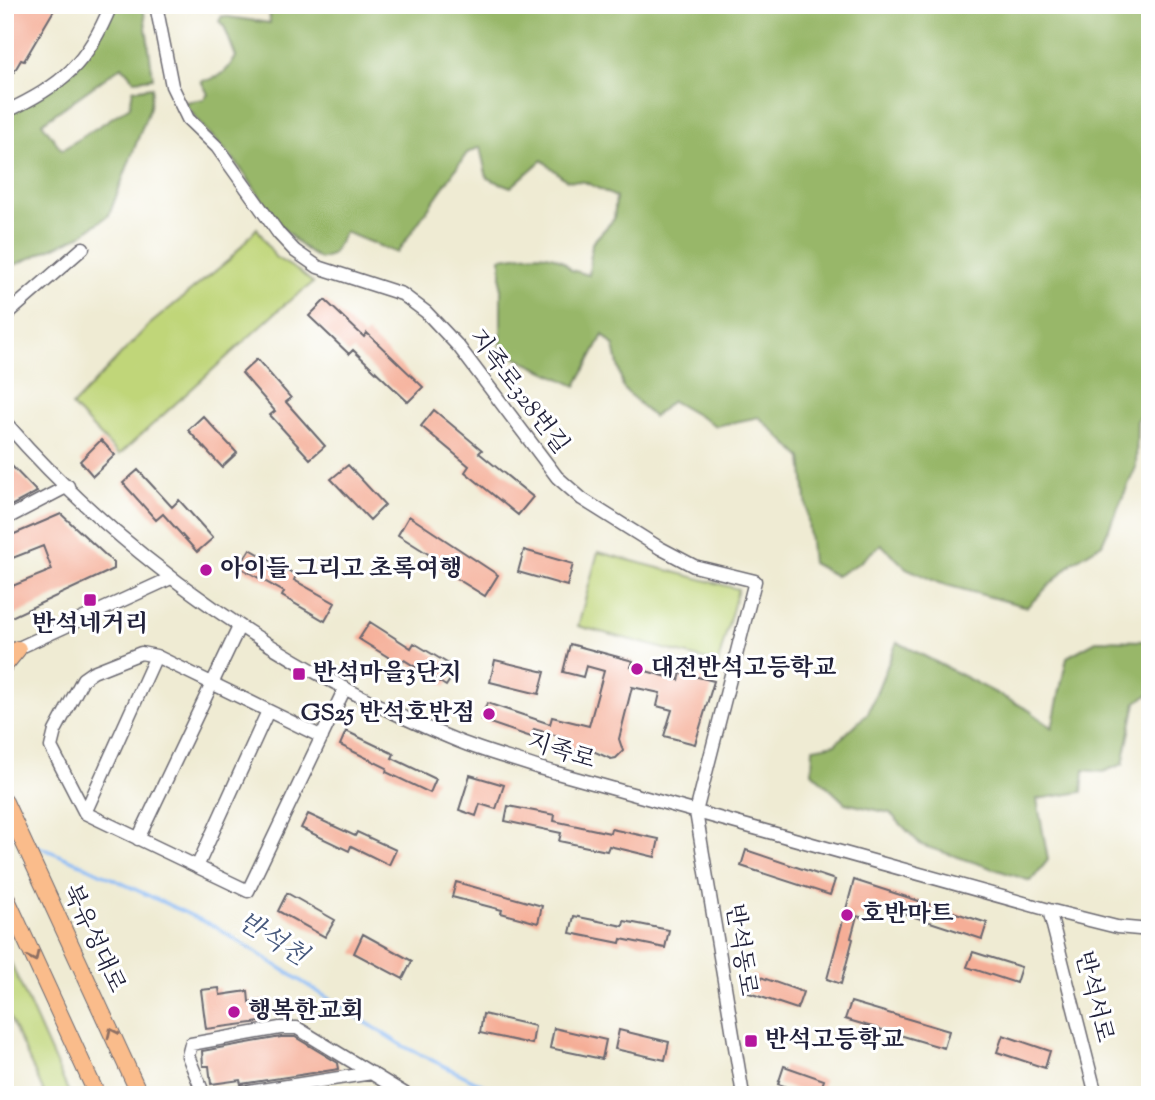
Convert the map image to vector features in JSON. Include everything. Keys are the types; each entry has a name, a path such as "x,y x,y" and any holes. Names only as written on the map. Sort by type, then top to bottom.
{"main road":[{"path":"5,664 9,651"},
{"name":"북유성대로","path":"5,802 141,1095"},
{"path":"5,895 97,1095"}],"street":[{"path":"5,112 37,98 75,69 99,35 111,5"},
{"name":"지족로328번길","path":"156,5 172,86 188,119 217,148 279,234 295,251 318,267 402,294 426,312 459,347 557,477 582,499 694,566 755,581 696,812"},
{"path":"5,316 83,248"},
{"name":"지족로","path":"5,422 68,486 171,578 239,627 345,688 460,742 539,768 1049,910 1117,927 1150,930"},
{"path":"5,519 68,486"},
{"path":"9,651 171,578"},
{"path":"138,839 239,627"},
{"path":"322,737 156,656 141,653 93,672 83,679 55,731 51,747 85,813 248,891 322,737 345,688"},
{"path":"85,813 156,656"},
{"path":"197,867 268,711"},
{"name":"반석동로","path":"696,812 743,1094"},
{"name":"반석서로","path":"1049,910 1096,1095"},
{"path":"204,1095 188,1056 191,1044 280,1028 297,1028 407,1095"},
{"path":"228,1095 372,1073"}],"green space":[{"path":"111,5 143,5 153,78 134,80 122,66 42,123 62,150 130,106 133,90 152,87 150,107 109,215 80,236 17,264 5,266 5,114 74,70"},
{"path":"269,5 1150,5 1150,408 1137,420 1136,467 1102,544 1073,562 1027,607 939,583 906,568 881,544 859,563 836,576 812,563 802,458 759,417 716,426 672,401 653,417 623,388 614,346 603,335 576,386 501,351 501,258 530,254 548,255 557,258 571,270 589,275 592,243 614,219 616,197 585,182 566,180 542,160 511,187 487,178 480,147 467,153 397,253 345,232 332,255 320,259 305,249 282,226 245,174 185,102 204,99 208,94 201,81 222,74 236,57 224,26 219,21 222,16 270,23"},
{"path":"257,228 275,257 313,283 284,305 119,455 72,406 149,325 230,259"},
{"path":"598,552 738,589 718,663 578,626"},
{"path":"1150,639 1150,694 1136,702 1123,764 1103,772 1084,770 1082,792 1037,799 1048,860 1031,881 921,845 890,813 845,803 812,772 813,748 835,744 868,713 897,642 1029,710 1052,728 1067,657 1098,640"},
{"path":"5,950 70,1095 45,1095 5,1007"}],"building":[{"path":"5,5 57,5 24,61 21,60 5,87"},
{"path":"325,300 364,337 367,333 423,387 408,402 353,350 349,354 309,316"},
{"path":"257,359 291,398 286,402 325,446 310,459 270,415 275,411 242,373"},
{"path":"434,410 482,450 479,453 533,497 518,515 465,472 469,466 421,426"},
{"path":"203,416 237,453 222,467 188,430"},
{"path":"101,440 115,455 93,476 80,461"},
{"path":"5,459 37,492 5,509"},
{"path":"348,465 385,505 370,520 331,479"},
{"path":"138,470 172,507 179,500 213,538 197,552 163,514 156,520 123,483"},
{"path":"61,514 114,563 114,569 5,620 5,589 52,570 43,546 5,561 5,538"},
{"path":"409,516 498,575 485,596 438,567 441,562 398,535"},
{"path":"250,549 296,575 294,580 335,603 325,621 282,596 284,592 239,567"},
{"path":"524,550 573,564 567,586 518,572"},
{"path":"370,622 411,648 414,643 457,669 446,686 404,660 401,665 359,639"},
{"path":"570,644 633,661 631,667 679,680 681,673 714,681 695,744 664,736 672,710 657,706 660,693 632,687 619,739 623,751 616,758 611,759 593,751 591,755 569,749 572,740 534,729 531,737 481,720 487,703 550,724 552,717 589,726 604,671 586,666 583,677 563,672"},
{"path":"495,660 545,672 539,694 490,682"},
{"path":"346,731 394,754 392,758 436,779 430,793 386,772 387,768 340,745"},
{"path":"470,775 504,785 496,809 480,804 476,816 459,810"},
{"path":"508,806 555,815 554,821 610,833 611,829 659,839 655,857 609,846 607,851 559,841 561,833 505,821"},
{"path":"308,814 355,836 357,832 396,850 389,865 351,846 349,851 301,828"},
{"path":"746,850 835,880 830,895 741,866"},
{"path":"854,880 987,923 982,939 872,903 867,919 857,916 841,984 827,979"},
{"path":"456,882 542,906 538,923 452,897"},
{"path":"287,893 335,920 325,937 278,911"},
{"path":"574,916 623,926 624,921 669,930 665,948 570,933"},
{"path":"363,934 412,961 403,979 354,953"},
{"path":"973,952 1021,967 1016,983 967,967"},
{"path":"752,974 803,992 797,1009 746,992"},
{"name":"행복한교회","path":"219,988 220,995 248,991 249,1002 264,1000 267,1021 206,1029 201,990"},
{"path":"851,1002 949,1031 944,1048 845,1019"},
{"path":"483,1014 535,1026 532,1044 480,1033"},
{"path":"554,1028 606,1040 602,1059 550,1048"},
{"path":"619,1030 669,1042 665,1060 615,1049"},
{"path":"1003,1035 1050,1051 1045,1068 997,1052"},
{"path":"295,1037 338,1063 339,1069 241,1084 240,1080 211,1084 209,1066 203,1066 202,1051"},
{"path":"784,1066 824,1080 819,1095 778,1084"}],"waterway":[{"name":"반석천","path":"5,832 13,836"},
{"name":"반석천","path":"30,843 216,927 403,1046 495,1091 510,1095"}],"place":[{"name":"아이들 그리고 초록여행","path":"206,570"},
{"name":"반석네거리","path":"90,600"},
{"name":"대전반석고등학교","path":"637,669"},
{"name":"반석마을3단지","path":"299,674"},
{"name":"GS25 반석호반점","path":"489,714"},
{"name":"호반마트","path":"847,915"},
{"name":"행복한교회","path":"234,1012"},
{"name":"반석고등학교","path":"751,1041"}]}
